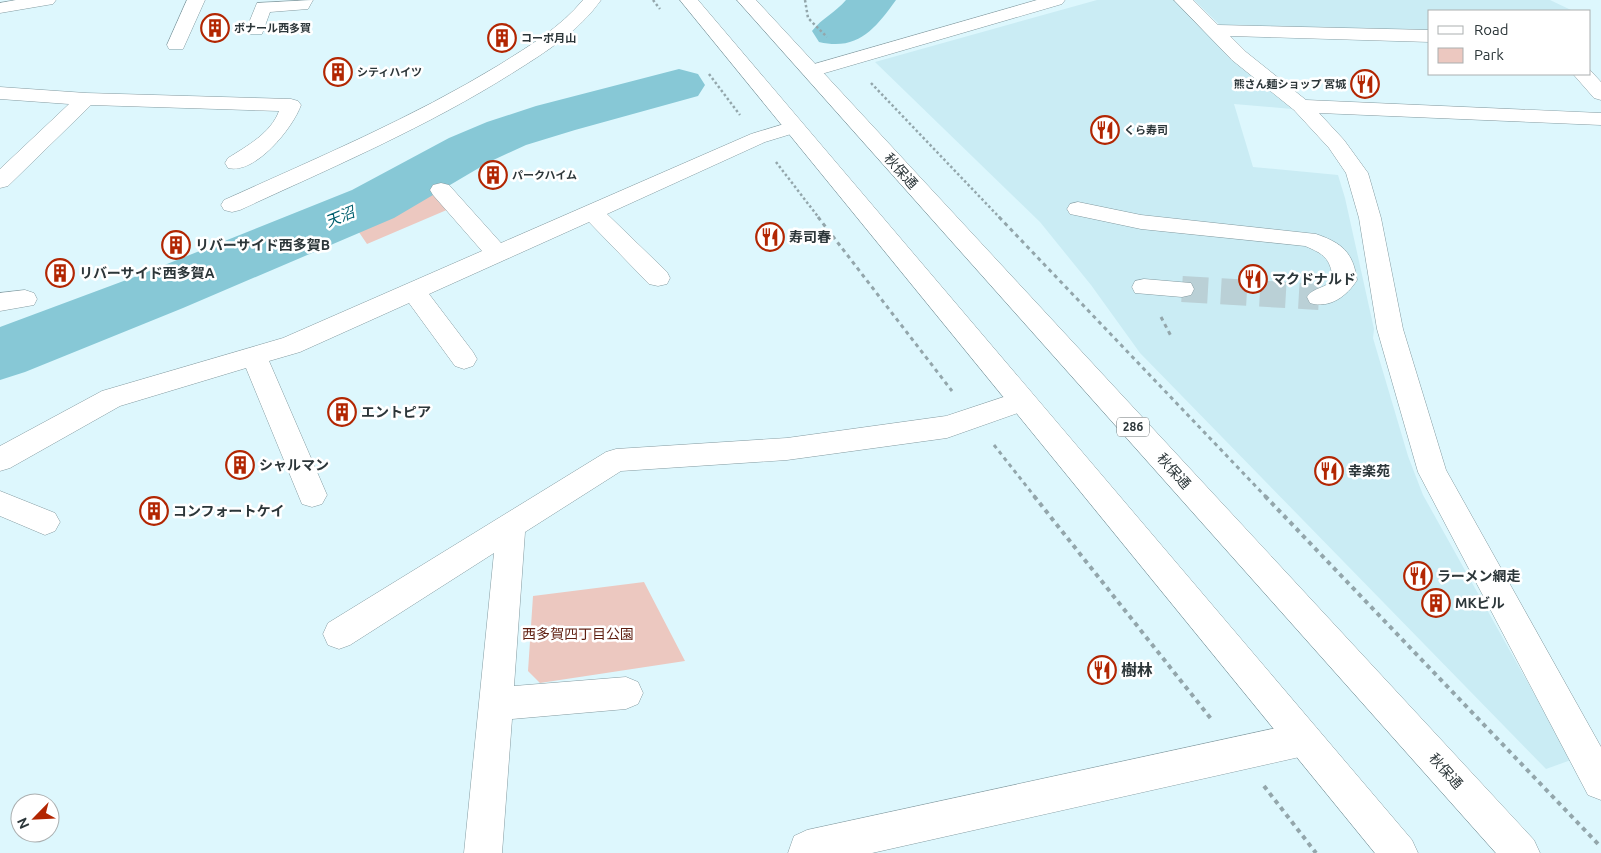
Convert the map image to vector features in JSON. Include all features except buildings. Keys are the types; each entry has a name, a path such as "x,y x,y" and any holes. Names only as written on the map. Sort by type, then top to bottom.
{"main road":[{"path":"0,8 47,0"},
{"path":"176,45 196,0"},
{"path":"255,30 263,8 302,5 304,0"},
{"path":"232,205 414,121 488,81 547,42 583,13 592,0"},
{"path":"689,0 1399,853"},
{"name":"秋保通","path":"746,0 1521,853"},
{"path":"811,71 1056,0"},
{"path":"1183,0 1239,56 1301,106 1337,144 1357,173 1368,209 1390,329 1432,472 1601,782"},
{"path":"1214,30 1428,36"},
{"path":"1584,75 1601,94"},
{"path":"0,93 86,99 291,105 287,119 270,138 236,164"},
{"path":"0,181 86,99"},
{"path":"1301,106 1601,119"},
{"path":"0,460 111,398 291,345 498,255 758,138 794,127"},
{"path":"441,190 498,255"},
{"path":"1078,209 1141,222 1308,239 1330,247 1343,266 1345,280 1338,290 1319,297"},
{"path":"592,212 658,278"},
{"path":"1144,287 1182,289"},
{"path":"414,292 464,359"},
{"path":"0,302 25,299"},
{"path":"254,356 312,495"},
{"path":"339,634 616,460 787,449 947,427 1022,401"},
{"path":"0,503 45,522"},
{"path":"483,853 511,527"},
{"path":"497,704 626,693"},
{"path":"807,853 807,849 1304,739"}],"path":[{"path":"805,0 808,18 1601,847"},
{"path":"1160,315 1172,338"}],"shaded area":[{"path":"1097,0 1173,0 1292,109 1234,104 1253,167 1338,175 1345,198 1374,329 1373,338 1408,456 1423,495 1571,760 1546,769 1140,353 1091,285 1040,222 875,62"},
{"path":"1194,0 1550,0 1571,10 1428,10 1428,33 1222,27"}],"green space":[{"path":"429,189 449,209 367,244 352,222"},
{"name":"西多賀四丁目公園","path":"644,582 685,661 540,683 528,671 533,596"}],"waterway":[{"name":"天沼","path":"837,31 855,20 872,0"},
{"name":"天沼","path":"0,354 160,292 373,204 483,143 531,125 679,85"}],"tunnel":[{"path":"1182,289 1319,297"}],"place":[{"name":"ボナール西多賀","path":"215,28"},
{"name":"コーポ月山","path":"502,38"},
{"name":"シティハイツ","path":"338,72"},
{"name":"熊さん麺ショップ 宮城","path":"1365,84"},
{"name":"くら寿司","path":"1105,130"},
{"name":"パークハイム","path":"493,175"},
{"name":"寿司春","path":"770,237"},
{"name":"リバーサイド西多賀B","path":"176,245"},
{"name":"リバーサイド西多賀A","path":"60,273"},
{"name":"マクドナルド","path":"1253,279"},
{"name":"エントピア","path":"342,412"},
{"name":"シャルマン","path":"240,465"},
{"name":"幸楽苑","path":"1329,471"},
{"name":"コンフォートケイ","path":"154,511"},
{"name":"ラーメン網走","path":"1418,576"},
{"name":"MKビル","path":"1436,603"},
{"name":"樹林","path":"1102,670"}]}
